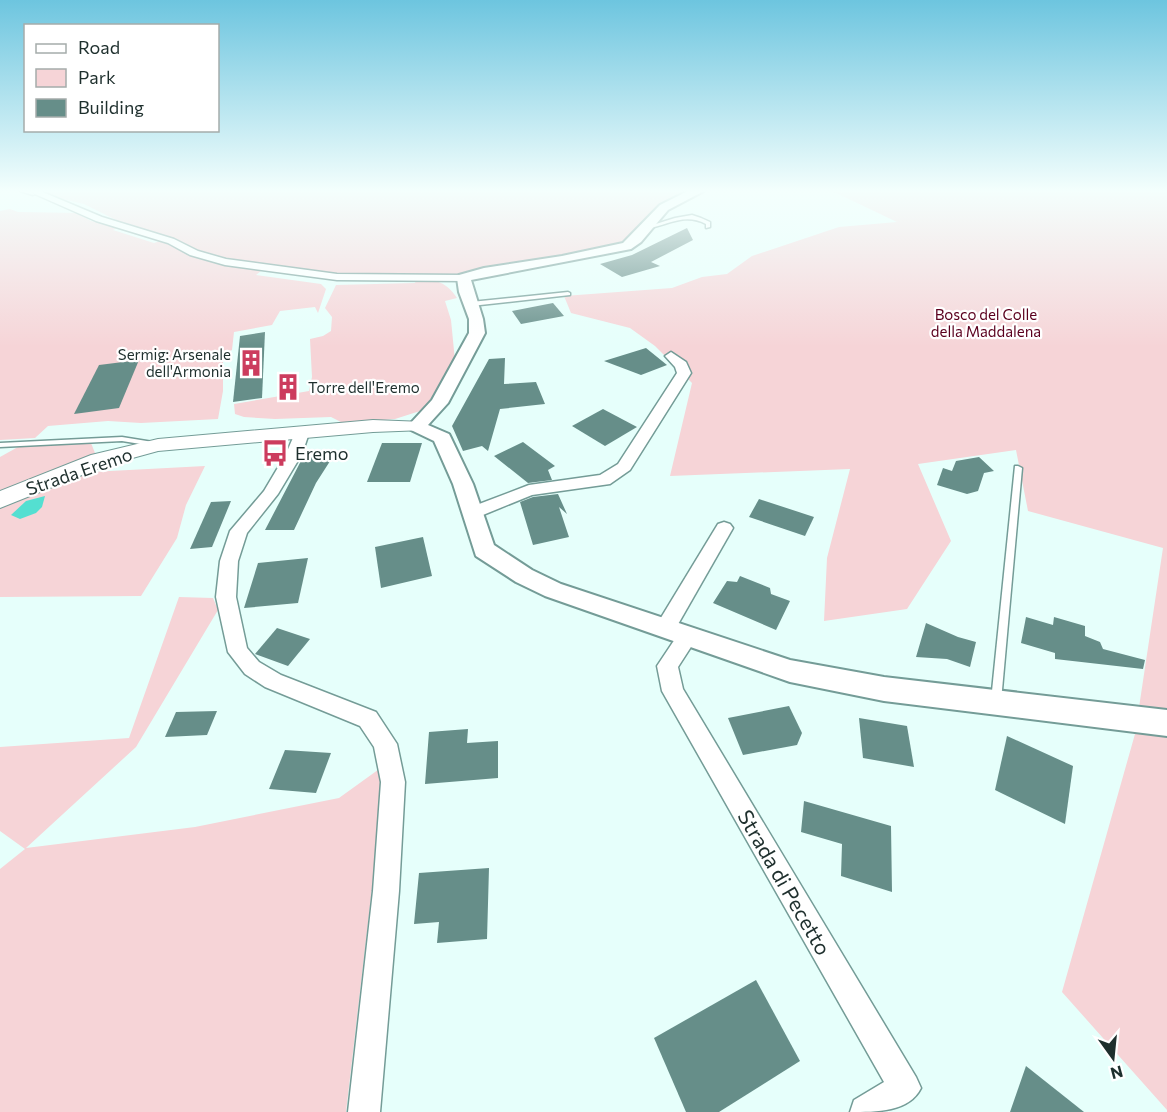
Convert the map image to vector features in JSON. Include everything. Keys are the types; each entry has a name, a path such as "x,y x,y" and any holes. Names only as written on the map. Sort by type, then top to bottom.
{"main road":[{"name":"Strada Eremo","path":"0,500 99,460 158,445 373,426 417,426"}],"street":[{"path":"175,243 206,258 225,262 337,277 464,279 484,272 619,249 632,243"},
{"path":"417,426 439,403 477,333 478,324 463,286 464,279"},
{"path":"472,513 529,490 604,480 624,467 684,373 681,365 671,356"},
{"name":"Strada Eremo","path":"417,426 442,438 463,484 484,550 524,576 553,590 677,632"},
{"path":"302,433 294,454 276,484 239,531 229,561 226,597 238,652 252,668 273,681 368,719 385,744 393,782 386,891 364,1112"},
{"path":"724,528 677,632 790,671 884,689 1167,723"},
{"name":"Strada di Pecetto","path":"677,632 668,666 672,691 905,1088 866,1112"}],"lane":[{"path":"471,304 568,294"},
{"path":"0,445 122,439 158,445"},
{"path":"996,704 1018,468"}],"green space":[{"path":"0,243 628,243 596,251 461,275 338,274 267,266 256,275 321,284 326,289 318,313 315,307 280,311 272,325 234,332 232,350 223,355 223,391 218,419 141,423 108,421 48,426 35,438 0,440"},
{"name":"Bosco del Colle della Maddalena","path":"791,243 1167,243 1167,1110 1062,992 1135,734 1163,548 1028,511 1016,450 918,464 951,541 907,609 824,621 827,558 850,469 670,476 692,383 655,346 630,328 571,313 564,296 672,288 702,277 727,274 752,256"},
{"path":"417,278 440,283 449,288 457,298 445,301 451,320 455,361 440,391 420,411 395,419 343,423 331,417 275,419 244,417 235,414 234,404 309,391 312,377 310,339 323,336 331,331 332,317 325,308 336,285 415,283"},
{"path":"91,443 95,453 80,464 0,496 0,457 18,447"},
{"path":"205,466 186,505 177,538 141,596 0,597 0,507 91,472"},
{"path":"179,597 213,598 218,610 136,747 26,848 195,827 339,798 382,767 376,854 346,1112 0,1112 0,869 25,849 0,831 0,747 129,738"}],"water":[{"path":"45,496 42,507 36,513 20,519 11,515 26,501"}],"building":[{"path":"657,243 687,243 651,262 660,266 622,277 600,264 632,255"},
{"path":"553,303 564,316 521,324 512,311"},
{"name":"Sermig: Arsenale dell'Armonia","path":"265,332 262,398 233,402 240,336"},
{"path":"646,348 667,365 641,375 604,361"},
{"path":"505,358 504,384 536,382 545,404 500,409 488,451 482,446 463,451 452,426 489,359"},
{"path":"139,360 119,408 74,414 99,365"},
{"path":"603,409 637,427 605,446 572,426"},
{"path":"523,442 555,466 548,470 552,480 528,483 494,456"},
{"path":"382,443 422,443 410,482 367,482"},
{"path":"303,457 332,458 316,483 294,530 265,530"},
{"path":"979,457 994,471 984,473 978,491 967,494 937,485 943,468 952,471 956,461"},
{"path":"558,494 567,514 559,507 569,537 533,545 520,502 533,497"},
{"path":"759,499 814,517 805,536 749,517"},
{"path":"231,501 212,547 190,549 211,502"},
{"path":"423,537 432,576 381,588 375,547"},
{"path":"308,558 298,603 244,608 258,563"},
{"path":"740,576 770,588 771,594 790,601 776,630 713,603 727,581 737,582"},
{"path":"1026,617 1053,625 1054,617 1085,626 1085,636 1100,642 1103,649 1145,660 1143,669 1055,659 1055,653 1021,643"},
{"path":"926,623 976,642 970,667 947,659 916,657"},
{"path":"277,628 310,639 288,666 255,654"},
{"path":"789,706 802,733 797,745 743,755 728,718"},
{"path":"217,711 207,735 165,737 176,712"},
{"path":"859,718 907,726 914,767 863,758"},
{"path":"468,729 467,743 498,741 498,778 425,784 429,732"},
{"path":"1007,736 1073,766 1065,824 995,790"},
{"path":"285,750 331,753 316,793 269,789"},
{"path":"804,801 891,826 892,892 841,876 842,844 801,832"},
{"path":"489,868 487,939 437,943 439,922 414,924 419,873"},
{"path":"756,980 800,1061 719,1112 686,1112 654,1038"},
{"path":"1026,1066 1084,1112 1010,1112"}],"place":[{"name":"Sermig: Arsenale dell'Armonia","path":"251,363"},
{"name":"Torre dell'Eremo","path":"288,387"},
{"name":"Eremo","path":"275,453"}]}
